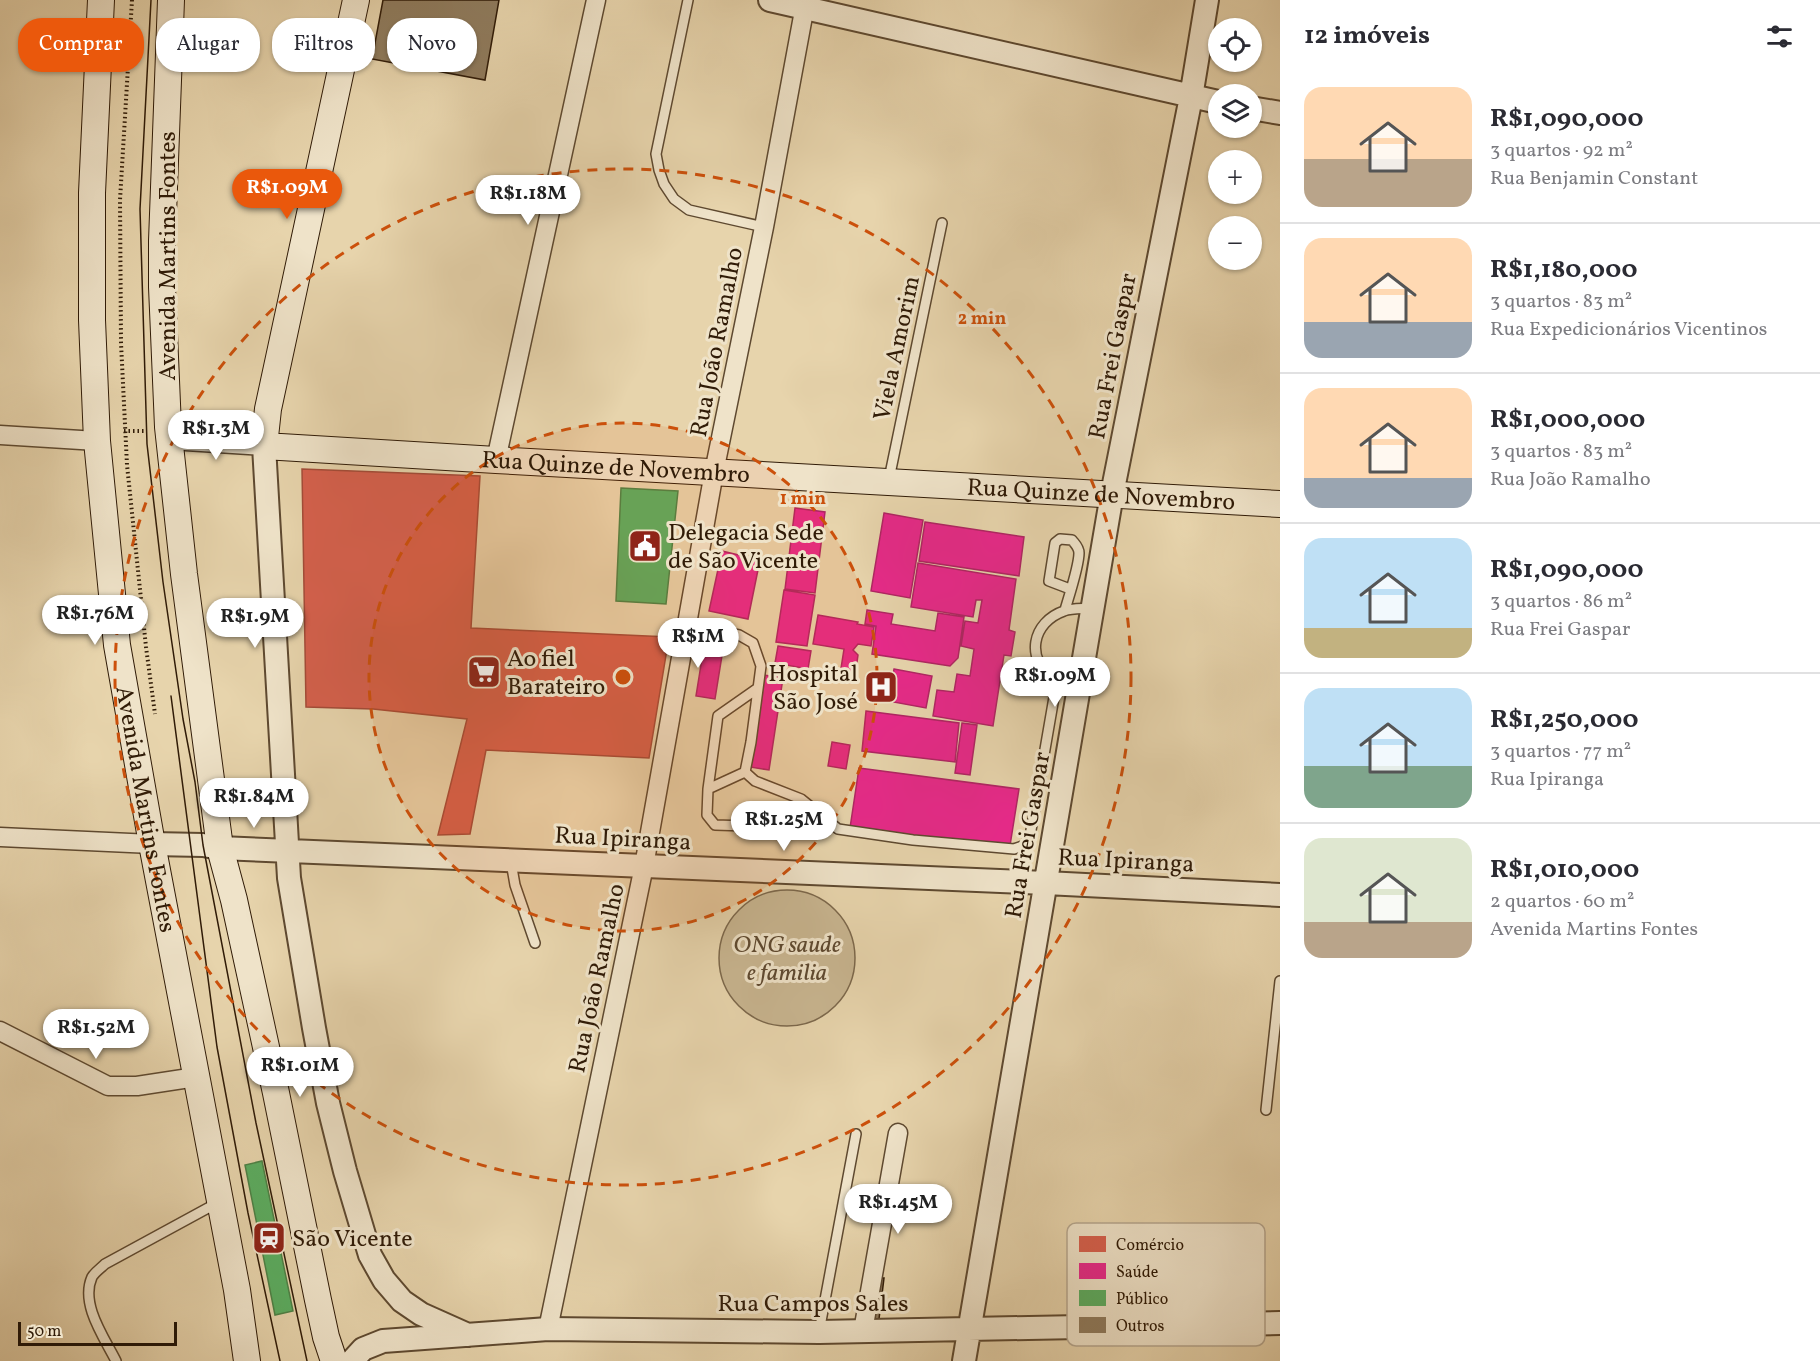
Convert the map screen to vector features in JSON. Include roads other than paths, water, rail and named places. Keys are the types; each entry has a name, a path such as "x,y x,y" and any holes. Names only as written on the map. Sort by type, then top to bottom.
{"main road":[{"name":"Avenida Martins Fontes","path":"102,0 91,255 98,441 117,645 152,844 237,1290 247,1361"},
{"name":"Avenida Martins Fontes","path":"171,0 162,287 170,440 184,574 220,848 234,900 276,1093 320,1310 334,1361"},
{"path":"264,446 268,409 356,0"},
{"name":"Rua Quinze de Novembro","path":"264,446 1280,504"}],"street":[{"path":"496,460 596,0"},
{"path":"770,0 805,4 1208,100"},
{"name":"Rua Frei Gaspar","path":"964,1361 1112,494 1191,97 1207,0"},
{"name":"Rua João Ramalho","path":"548,1329 644,866 714,472 764,227 805,4"},
{"path":"1262,110 1280,113"},
{"path":"0,435 98,441"},
{"name":"Rua Quinze de Novembro","path":"170,440 264,446"},
{"path":"264,446 286,851 294,915 328,1103 370,1255 384,1280 402,1301 421,1314 468,1335"},
{"path":"0,837 152,844"},
{"name":"Rua Ipiranga","path":"152,844 1280,895"},
{"path":"0,1031 108,1086 137,1086 196,1077"},
{"path":"863,1331 898,1133"},
{"name":"Rua Campos Sales","path":"1265,1323 1280,1323"},
{"name":"Rua Campos Sales","path":"352,1361 363,1349 384,1341 548,1329 819,1332 1067,1326"}],"lane":[{"path":"688,0 656,154 658,170 664,184 675,199 688,210 764,227"},
{"name":"Viela Amorim","path":"888,482 942,223"},
{"path":"1065,610 1079,554 1078,547 1072,540 1060,539 1055,543 1048,581 1070,589"},
{"path":"1079,685 1057,680 1043,669 1035,654 1035,637 1048,620 1065,610 1092,608"},
{"path":"688,626 739,635 753,643 761,666 745,772"},
{"path":"745,772 755,781 801,799 838,829 913,840 1014,849 1025,845 1030,836 1057,680"},
{"path":"758,688 718,716 708,789 707,815 715,825 747,826 823,818"},
{"path":"708,789 745,772"},
{"path":"511,860 515,885 535,944"},
{"path":"1266,1110 1280,981"},
{"path":"819,1332 856,1134"},
{"path":"116,1361 90,1306 88,1289 93,1275 105,1264 219,1202"}],"tram line":[{"path":"151,0 140,209 147,444 163,582 203,845 256,1123 307,1361"},
{"path":"171,696 217,1047 248,1213 280,1361"}],"place":[{"name":"Delegacia Sede de São Vicente","path":"645,546"},
{"name":"Ao fiel Barateiro","path":"484,672"},
{"name":"Hospital São José","path":"881,687"},
{"name":"São Vicente","path":"269,1238"}],"park label":[{"name":"ONG saude e familia","path":"787,958"}]}
